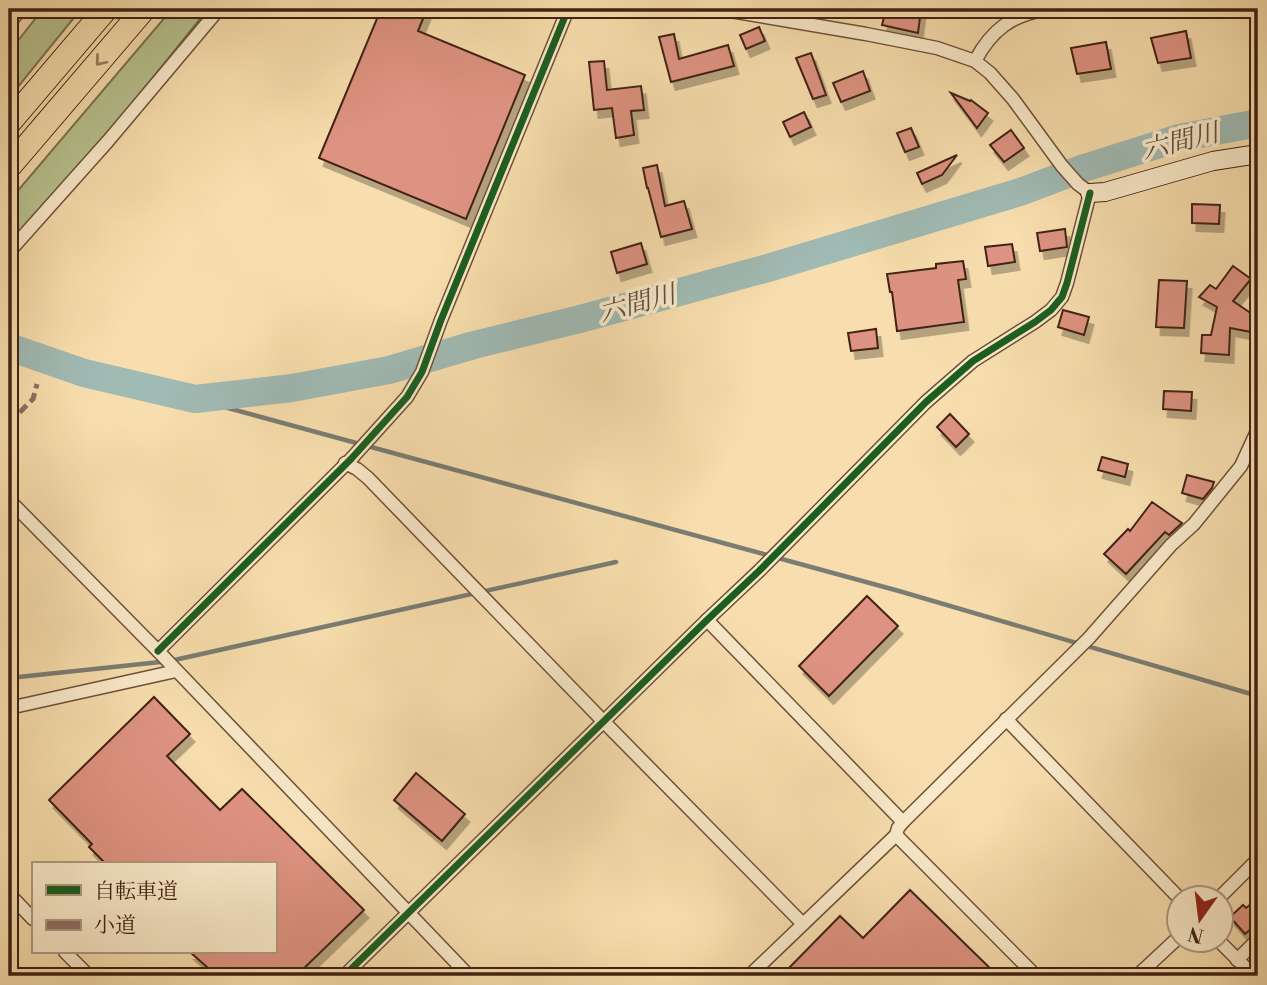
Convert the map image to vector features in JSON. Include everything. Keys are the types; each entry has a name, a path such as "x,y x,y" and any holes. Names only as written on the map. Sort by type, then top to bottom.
{"highway":[{"path":"9,123 106,9"},
{"path":"9,167 144,9"}],"street":[{"path":"9,23 21,9"},
{"path":"9,252 108,141 219,9"},
{"path":"158,650 348,461 407,397 422,372 568,9"},
{"path":"719,9 925,45 975,61 1013,99 1062,166 1084,188 1105,192 1213,161 1258,154"},
{"path":"975,61 995,31 1012,20 1046,9"},
{"path":"344,976 759,571 926,402 973,361 1051,310 1062,298 1067,283 1084,188"},
{"path":"750,976 896,835 903,822 1089,638 1147,570 1210,505 1241,466 1258,429"},
{"path":"348,461 368,478 803,924"},
{"path":"9,500 158,650 469,976"},
{"path":"707,620 903,822"},
{"path":"9,708 176,671"},
{"path":"1006,719 1166,885"},
{"path":"896,835 1036,976"},
{"path":"1233,884 1258,859"},
{"path":"9,894 32,918"},
{"path":"1237,960 1258,939"},
{"path":"1137,976 1166,949"},
{"path":"67,954 89,976"},
{"path":"1231,954 1254,976"}],"green space":[{"path":"43,9 81,9 9,98 9,52"},
{"path":"172,9 208,9 86,161 9,243 9,201"}],"building":[{"path":"381,9 427,9 418,31 525,75 466,219 319,158"},
{"path":"905,9 921,9 918,33 882,25 886,10 904,14"},
{"path":"759,27 765,41 746,49 740,35"},
{"path":"1186,31 1191,58 1158,63 1151,38"},
{"path":"674,34 679,59 728,45 734,66 671,82 659,37"},
{"path":"1106,42 1111,69 1077,74 1071,48"},
{"path":"811,53 826,95 813,99 796,58"},
{"path":"604,61 607,90 641,86 644,110 631,111 634,135 616,138 612,108 594,110 589,62"},
{"path":"863,71 870,91 841,102 833,83"},
{"path":"951,93 971,100 988,113 977,128"},
{"path":"804,112 811,127 790,137 783,122"},
{"path":"911,128 919,147 905,152 897,133"},
{"path":"1011,130 1024,148 1004,162 990,145"},
{"path":"957,155 942,175 922,184 917,173"},
{"path":"657,165 665,206 684,201 692,229 661,237 643,168"},
{"path":"1192,204 1220,205 1219,224 1192,223"},
{"path":"1065,229 1067,247 1040,251 1037,233"},
{"path":"641,243 647,264 617,273 611,252"},
{"path":"1012,244 1015,262 988,266 985,247"},
{"path":"963,261 966,279 958,280 964,322 897,331 887,274 936,268 936,264"},
{"path":"1233,266 1251,279 1233,301 1252,314 1251,332 1230,328 1229,355 1201,353 1202,335 1211,335 1217,307 1199,297 1210,285 1216,289"},
{"path":"1159,280 1187,281 1184,328 1156,327"},
{"path":"1063,310 1089,317 1084,335 1058,327"},
{"path":"876,329 878,348 851,351 848,333"},
{"path":"1164,391 1192,392 1191,411 1163,409"},
{"path":"950,414 969,434 956,447 937,427"},
{"path":"1102,457 1128,464 1125,477 1098,470"},
{"path":"1187,475 1214,482 1203,499 1182,493"},
{"path":"1152,502 1182,523 1169,535 1165,532 1126,574 1104,554 1128,529 1130,531"},
{"path":"867,596 898,626 829,696 799,666"},
{"path":"154,697 190,734 167,756 220,810 242,789 364,910 296,976 217,976 192,954 276,954 276,862 104,862 89,847 92,844 49,800"},
{"path":"416,773 465,814 442,841 394,800"},
{"path":"910,890 998,976 781,976 840,916 863,938"},
{"path":"1258,898 1258,923 1245,934 1236,924 1236,911 1243,905 1246,908"}],"waterway":[{"name":"六間川","path":"9,347 84,373 195,399 292,388 389,370 768,268 1023,191 1081,169 1179,138 1258,123"},
{"path":"195,399 899,591 1258,696"},
{"path":"9,678 170,661 616,562"}],"marked path":[{"path":"9,423 33,399 37,384"}],"cycle path":[{"path":"158,651 351,459 407,397 422,372 568,9"},
{"path":"344,976 759,571 926,402 973,361 1051,310 1062,297 1067,283 1090,193"}]}
